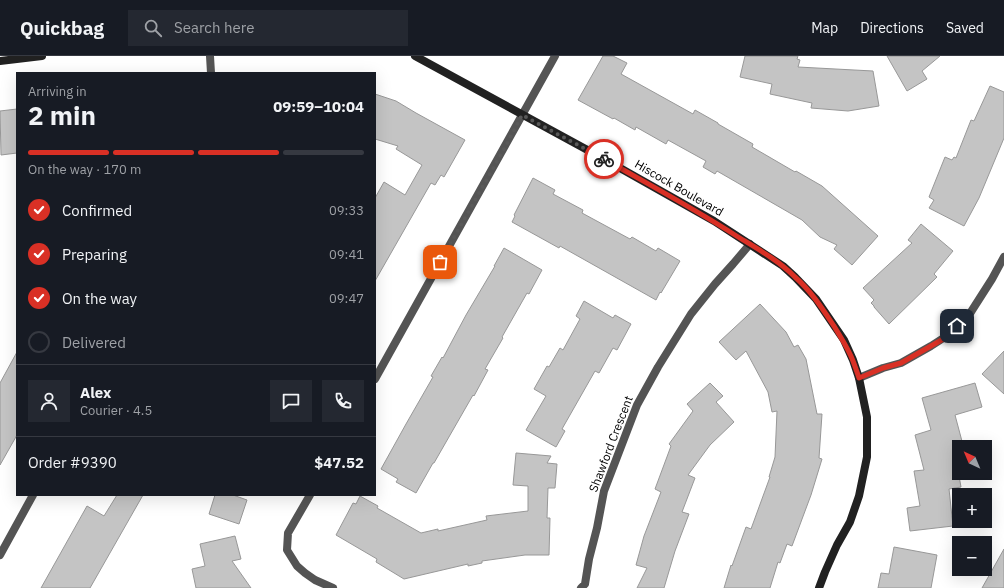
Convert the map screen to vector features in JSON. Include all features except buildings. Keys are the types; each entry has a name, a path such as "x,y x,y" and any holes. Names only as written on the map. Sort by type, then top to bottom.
{"street":[{"path":"0,61 42,56"},
{"path":"210,56 211,72"},
{"name":"Hiscock Boulevard","path":"415,56 617,166 714,221 783,266 796,277 816,299 844,340 859,378 866,417 867,457 859,496 850,522 831,559 819,588"},
{"path":"376,377 555,56"},
{"name":"Shawford Crescent","path":"581,588 585,584 604,492 637,405 658,367 691,314 750,244"},
{"path":"859,378 883,368 901,363 945,338 969,315 1004,257"},
{"path":"0,555 32,496"},
{"path":"309,496 288,533 287,550 297,566 305,573 315,580 333,588"}],"way so far":[{"path":"440,262 522,115 604,159"}],"route":[{"path":"604,159 714,221 783,266 796,277 826,312 834,327 844,340 859,378 883,368 901,363 945,338 957,326"}]}
